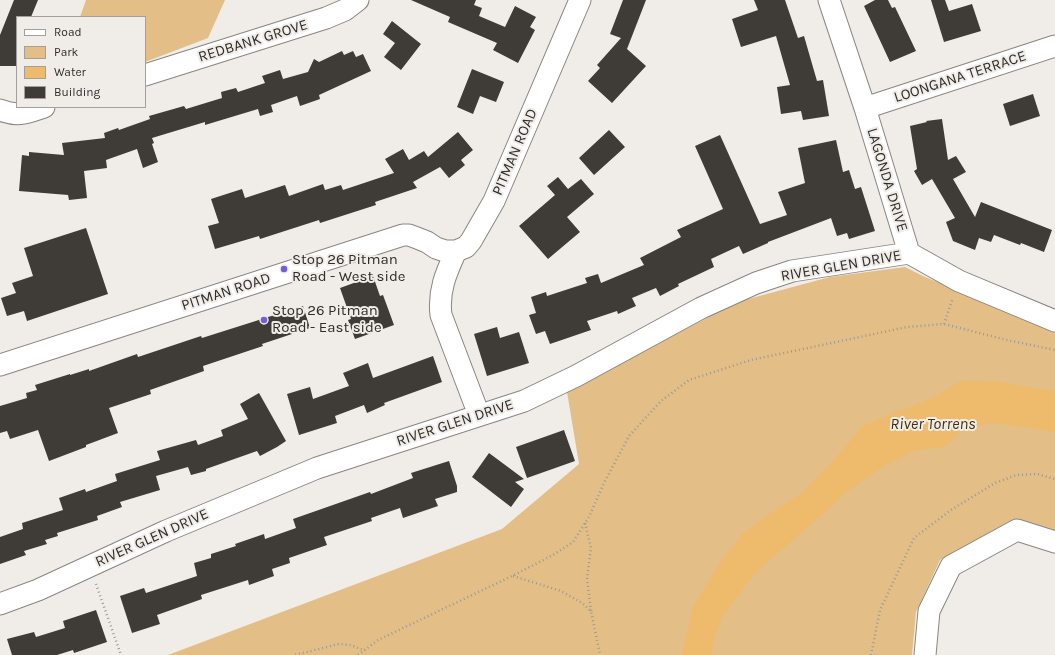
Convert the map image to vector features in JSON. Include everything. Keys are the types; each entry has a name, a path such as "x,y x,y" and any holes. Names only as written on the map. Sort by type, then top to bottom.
{"street":[{"name":"REDBANK GROVE","path":"146,75 326,18 345,10 358,0"},
{"name":"PITMAN ROAD","path":"0,364 403,235 418,238 436,248 456,251 466,247 494,201 579,0"},
{"name":"LAGONDA DRIVE","path":"829,0 865,108 909,253"},
{"name":"LOONGANA TERRACE","path":"865,108 1055,46"},
{"path":"0,110 12,114 23,114 41,108"},
{"path":"456,251 441,290 439,303 441,315 479,414"},
{"path":"909,253 959,281 1055,320"},
{"name":"RIVER GLEN DRIVE","path":"0,604 38,590 166,531 317,468 479,414 524,401 554,387 701,308 756,283 792,272 909,253"},
{"path":"925,655 929,611 951,566 1017,530 1055,542"}],"path":[{"path":"944,324 959,281"},
{"path":"358,655 378,640 512,576 553,555 573,542 585,523 604,482 629,436 661,401 689,380 759,358 907,327 944,324 1007,340 1055,350"},
{"path":"871,655 880,610 914,538 951,510 995,483 1016,475 1037,474 1055,479"},
{"path":"585,523 591,548 587,578 591,611 600,655"},
{"path":"90,566 121,655"},
{"path":"512,576 561,591 582,602 591,611"},
{"path":"295,655 339,644 351,645 364,650"}],"green space":[{"path":"86,0 225,0 208,38 146,62 146,16 80,16"},
{"path":"905,267 925,277 1025,316 1055,331 1055,532 1014,519 940,560 916,612 912,655 168,655 502,529 579,464 567,392 737,302 830,277"}],"water":[{"name":"River Torrens","path":"962,380 999,382 1055,391 1055,433 1028,427 989,423 961,432 943,447 914,451 884,466 845,493 755,573 724,614 713,641 712,655 682,655 693,607 719,564 742,534 772,512 801,494 864,425 935,397"}],"building":[{"path":"14,0 38,0 31,16 16,16 16,66 0,66 0,35"},
{"path":"411,0 476,0 474,5 482,8 479,16 505,27 515,6 536,17 530,27 535,30 518,63 493,50 497,43 448,22 450,17"},
{"path":"623,0 646,0 627,49 646,66 612,103 588,81 600,68 597,65 621,38 610,34"},
{"path":"754,0 785,0 798,38 804,36 817,81 823,80 829,116 803,120 801,111 781,114 777,87 790,85 776,36 741,47 732,19 758,10"},
{"path":"875,0 888,0 892,8 895,7 916,51 890,62 864,6"},
{"path":"931,0 945,0 949,11 972,4 981,31 944,42"},
{"path":"392,21 421,44 401,70 384,57 395,43 383,34"},
{"path":"342,51 344,55 353,51 356,57 363,54 371,71 319,95 320,99 300,106 297,96 271,105 273,112 260,116 258,109 205,125 205,122 152,138 154,143 152,144 158,162 143,168 137,149 106,160 107,168 84,171 87,198 69,200 68,195 19,191 22,155 29,156 29,152 64,155 62,143 105,138 104,133 118,128 119,130 150,119 149,116 184,106 186,109 222,98 221,92 236,88 238,92 265,83 262,76 280,70 283,79 308,72 314,59 319,62"},
{"path":"472,69 504,82 496,102 480,96 473,114 457,107"},
{"path":"1033,94 1040,116 1010,126 1003,104"},
{"path":"942,119 948,160 956,156 966,172 953,179 975,217 981,202 1052,230 1044,252 994,235 991,242 979,238 975,250 953,241 946,222 955,218 932,179 922,185 914,171 917,169 910,126 927,122 926,121"},
{"path":"609,130 625,147 594,175 579,158"},
{"path":"458,132 473,150 461,160 465,165 449,178 440,167 413,182 417,188 375,202 376,205 320,223 319,220 260,239 259,236 215,249 208,226 219,223 211,199 242,189 245,198 285,185 289,196 323,184 325,190 341,185 343,190 394,173 385,159 403,149 409,160 424,151 428,157"},
{"path":"720,135 760,224 787,215 778,192 805,183 798,148 836,140 843,172 849,170 855,189 861,187 875,231 849,239 847,233 837,236 831,218 768,242 743,254 739,246 711,259 714,267 678,284 679,286 660,296 656,288 632,298 636,306 618,314 617,311 587,321 591,330 550,344 545,331 536,334 529,315 536,313 531,297 546,292 547,296 587,283 585,278 598,274 601,283 644,265 640,258 681,237 677,230 723,209 695,146"},
{"path":"558,177 568,189 581,179 594,194 567,217 580,232 548,259 519,226 555,195 547,186"},
{"path":"86,228 108,294 27,321 24,311 7,316 1,298 16,293 12,283 33,276 24,248"},
{"path":"373,276 380,296 383,295 394,325 355,339 348,320 351,319 340,288"},
{"path":"303,306 310,328 262,344 263,346 203,366 204,371 150,390 151,394 109,408 118,433 86,445 86,447 49,461 38,430 10,439 7,431 0,433 0,406 27,398 26,393 37,390 35,385 89,369 89,371 137,354 138,357 201,336 202,338"},
{"path":"497,327 500,338 519,332 529,363 487,376 474,334"},
{"path":"433,356 442,382 384,403 385,405 367,413 364,405 335,416 337,423 299,435 287,394 310,387 313,399 349,386 343,373 368,363 373,378"},
{"path":"259,393 286,441 277,447 260,456 257,451 206,469 206,471 191,475 188,467 156,476 160,490 120,502 122,507 97,516 98,520 57,533 58,536 45,540 47,544 24,551 26,555 0,564 0,537 23,529 22,523 63,510 59,498 85,489 86,492 117,481 115,474 160,460 157,451 196,440 198,445 223,436 221,430 248,419 240,404"},
{"path":"564,430 575,461 527,478 516,447"},
{"path":"489,453 524,479 515,482 524,489 511,507 472,477"},
{"path":"449,461 457,486 457,492 435,499 438,506 403,518 400,508 371,518 372,521 324,537 327,545 289,558 290,563 272,569 274,576 249,585 248,580 201,595 202,599 157,615 160,624 132,633 120,596 144,588 146,593 197,576 194,563 211,558 211,554 236,546 235,544 264,534 265,539 296,528 293,519 370,492 371,494 413,478 411,473"},
{"path":"96,610 107,642 74,653 73,650 57,655 12,655 7,639 34,632 36,637 65,628 63,621"}],"place":[{"name":"Stop 26 Pitman Road - West side","path":"284,269"},
{"name":"Stop 26 Pitman Road - East side","path":"264,320"}]}
